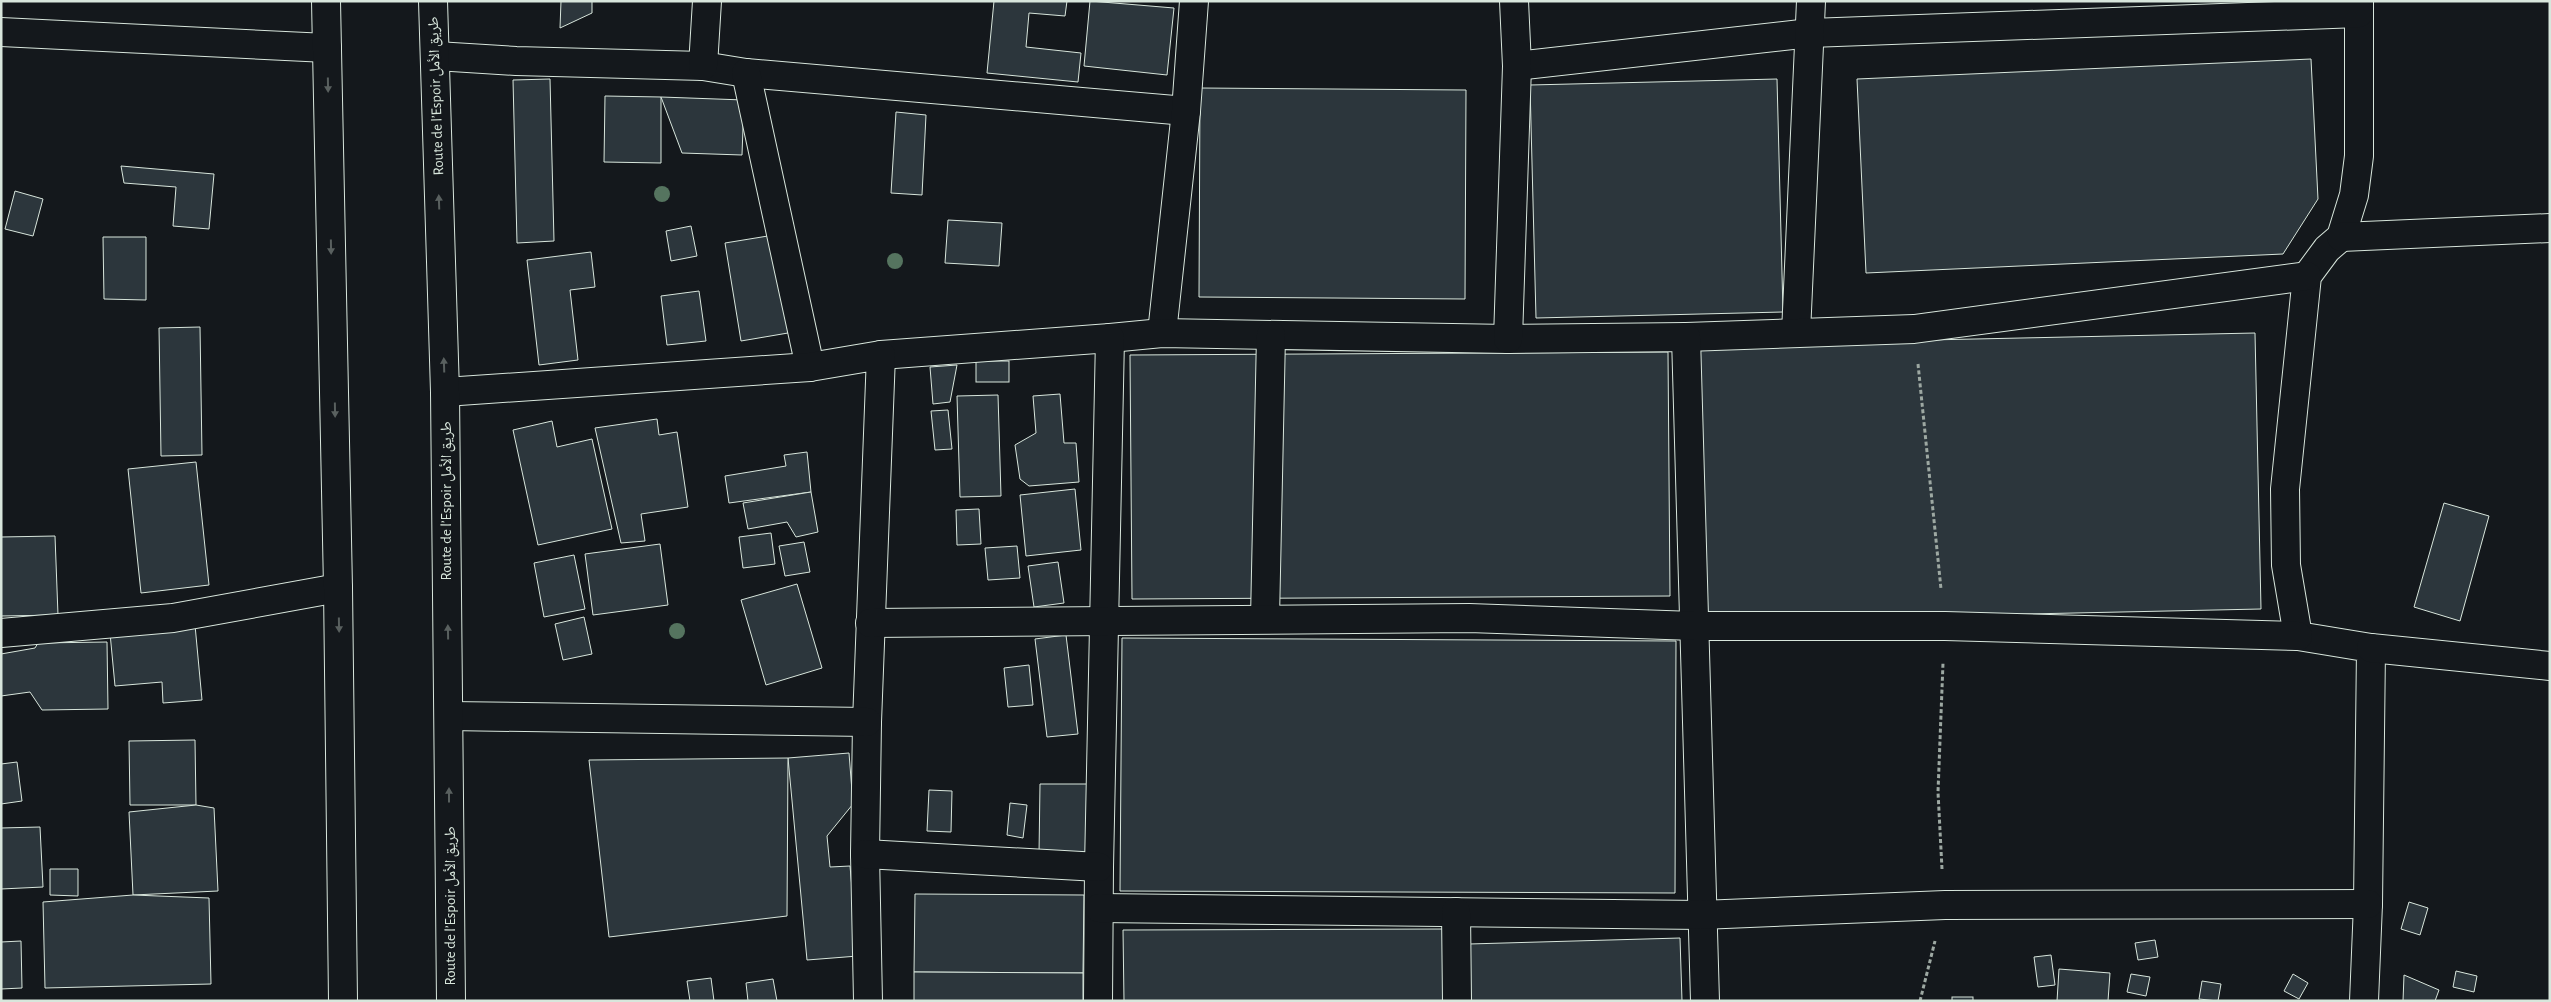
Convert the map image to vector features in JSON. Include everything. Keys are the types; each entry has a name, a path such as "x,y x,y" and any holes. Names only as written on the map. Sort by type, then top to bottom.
{"main road":[{"path":"326,1 338,588 343,1001"},
{"name":"Route de l’Espoir طريق الأمل","path":"433,1 445,392 451,1001"},
{"path":"703,66 707,1"},
{"path":"1162,333 1186,111 1194,1"},
{"path":"1508,339 1517,66 1514,1"},
{"path":"1796,333 1811,1"},
{"path":"1517,66 1810,33 2359,7 2359,156 2354,195 2341,236 2327,249 2307,276 2284,489 2286,565 2298,636"},
{"path":"1,32 327,48"},
{"path":"436,56 516,61 703,66 746,73 1186,111"},
{"path":"746,73 810,367"},
{"path":"2341,236 2550,228"},
{"path":"445,392 810,367 881,355 1162,333 1508,339 1686,337 1914,329 2307,276"},
{"path":"1266,619 1272,335"},
{"path":"1686,337 1701,915 1705,1001"},
{"path":"1098,1001 1110,338"},
{"path":"868,1001 864,854 870,623 881,355"},
{"path":"1,632 173,618 338,588"},
{"path":"870,623 1469,618 1694,626 1945,626 2298,636 2372,648 2550,666"},
{"path":"2364,1001 2368,904 2372,648"},
{"path":"449,716 867,722"},
{"path":"864,854 1099,867"},
{"path":"1099,908 1701,915 1944,904 2368,904"},
{"path":"1456,912 1457,1001"}],"path":[{"path":"1920,1001 1944,904"}],"building":[{"path":"561,1 592,1 592,13 560,28"},
{"path":"994,1 1067,1 1065,16 1029,13 1026,47 1081,53 1078,82 987,73"},
{"path":"1090,1 1174,8 1167,75 1084,66"},
{"path":"2311,59 2318,199 2283,254 1866,273 1857,79"},
{"path":"550,79 554,241 517,243 513,80"},
{"path":"1777,79 1783,312 1536,318 1530,85"},
{"path":"1200,88 1466,90 1465,299 1199,297"},
{"path":"605,96 661,97 661,163 604,162"},
{"path":"661,97 744,100 742,155 682,153"},
{"path":"896,112 926,115 922,195 891,193"},
{"path":"121,166 214,174 209,229 173,226 176,187 124,183"},
{"path":"15,191 43,199 33,236 5,229"},
{"path":"948,220 1002,223 999,266 945,263"},
{"path":"691,226 697,256 671,261 666,231"},
{"path":"774,235 788,333 741,341 725,243"},
{"path":"103,237 146,237 146,300 104,299"},
{"path":"591,252 595,287 570,290 578,360 539,365 527,260"},
{"path":"699,291 706,341 667,345 661,296"},
{"path":"200,327 202,455 161,456 159,328"},
{"path":"2255,333 2261,609 1701,621 1695,345"},
{"path":"1668,352 1670,596 1132,599 1130,355"},
{"path":"976,361 1009,361 1009,382 976,382"},
{"path":"957,365 950,402 933,404 930,367"},
{"path":"1060,394 1064,443 1076,443 1079,482 1029,486 1020,479 1015,445 1036,433 1033,396"},
{"path":"998,395 1001,496 960,497 957,396"},
{"path":"948,410 952,449 935,450 931,411"},
{"path":"657,419 659,435 677,432 688,507 641,514 645,541 621,543 595,428"},
{"path":"552,421 557,447 592,439 612,529 538,545 513,430"},
{"path":"807,452 811,492 729,503 725,476 786,466 784,455"},
{"path":"196,462 209,585 141,593 128,469"},
{"path":"1075,489 1081,550 1026,556 1020,495"},
{"path":"811,492 818,532 796,537 787,522 748,529 743,503"},
{"path":"2444,503 2489,516 2460,621 2414,607"},
{"path":"979,509 981,544 957,545 956,510"},
{"path":"771,533 775,564 743,568 739,537"},
{"path":"55,536 58,615 1,616 1,537"},
{"path":"804,542 810,572 785,576 779,546"},
{"path":"660,544 668,605 593,615 585,554"},
{"path":"1017,546 1020,578 988,580 985,548"},
{"path":"574,555 585,609 544,617 534,563"},
{"path":"1058,562 1064,603 1034,607 1028,566"},
{"path":"797,584 822,668 766,685 741,600"},
{"path":"584,617 592,654 563,660 555,624"},
{"path":"195,625 202,700 163,703 162,682 115,686 110,633"},
{"path":"1066,635 1078,734 1047,737 1035,639"},
{"path":"1122,638 1676,641 1675,893 1120,891"},
{"path":"107,642 108,709 42,710 30,692 1,696 1,654 35,648 38,643"},
{"path":"1029,665 1033,705 1008,707 1004,668"},
{"path":"195,740 196,805 130,805 129,741"},
{"path":"849,753 853,804 827,836 830,867 850,866 858,956 807,960 788,758"},
{"path":"788,758 787,916 609,937 589,760"},
{"path":"17,762 22,801 1,804 1,764"},
{"path":"1040,784 1089,784 1088,855 1039,854"},
{"path":"929,790 952,791 951,832 927,831"},
{"path":"1010,803 1027,805 1023,838 1007,835"},
{"path":"196,805 214,808 218,891 133,895 129,812"},
{"path":"40,827 43,887 1,889 1,828"},
{"path":"50,869 78,869 78,896 50,895"},
{"path":"915,894 1084,895 1083,973 914,972"},
{"path":"133,895 209,898 211,984 45,988 43,902"},
{"path":"2409,902 2428,908 2420,935 2401,929"},
{"path":"1445,929 1446,1001 1124,1001 1123,930"},
{"path":"1680,938 1682,1001 1471,1001 1469,944"},
{"path":"2155,940 2158,957 2138,960 2135,943"},
{"path":"21,941 22,988 1,989 1,942"},
{"path":"2051,955 2055,985 2038,987 2034,957"},
{"path":"2059,969 2110,973 2108,1001 2057,1001"},
{"path":"2456,971 2477,976 2474,992 2453,987"},
{"path":"914,972 1083,973 1083,1001 914,1001"},
{"path":"2131,974 2150,977 2146,996 2127,992"},
{"path":"2293,974 2308,983 2299,999 2284,991"},
{"path":"2404,975 2439,990 2435,1001 2403,1001"},
{"path":"711,978 714,1001 690,1001 687,981"},
{"path":"773,979 777,1001 748,1001 746,983"},
{"path":"2202,981 2221,984 2218,1001 2199,999"},
{"path":"1952,997 1973,997 1973,1001 1952,1001"}]}
